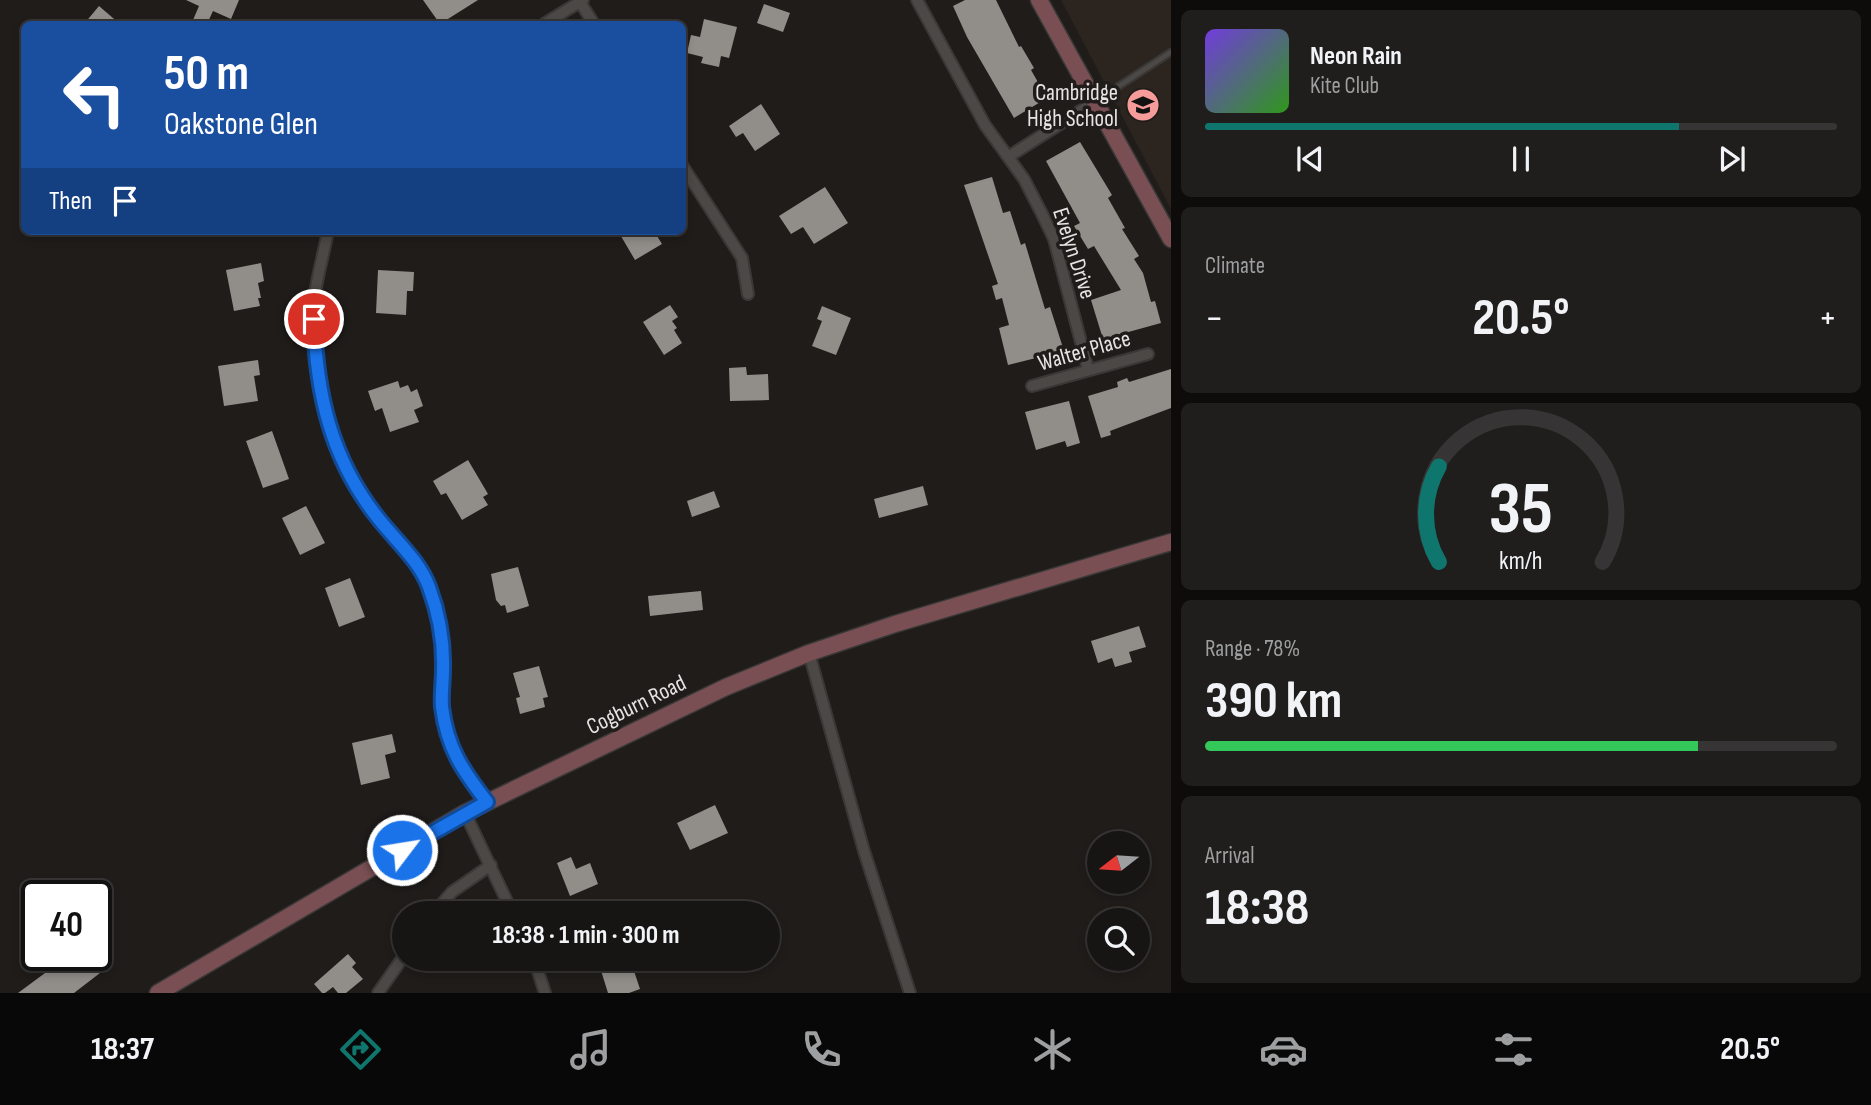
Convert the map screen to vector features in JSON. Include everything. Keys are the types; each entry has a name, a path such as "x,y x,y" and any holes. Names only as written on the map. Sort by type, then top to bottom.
{"street":[{"name":"Evelyn Drive","path":"917,0 985,125 1024,179 1054,239 1088,369"},
{"path":"1040,0 1171,239"},
{"path":"549,21 581,1 592,21"},
{"path":"1008,157 1096,101"},
{"path":"686,171 741,258 748,295"},
{"path":"327,235 315,295 314,319 320,383 328,425 344,465 366,502 407,551 428,583 441,628 442,705 445,726 459,766 487,802"},
{"name":"Walter Place","path":"1032,386 1148,354"},
{"name":"Cogburn Road","path":"158,993 465,813 664,715 809,653 895,624 1171,542"},
{"path":"809,653 864,851 910,993"},
{"path":"465,813 507,901"},
{"path":"444,901 452,892 491,865"},
{"path":"377,993 393,971"},
{"path":"538,971 545,993"}],"lane":[{"path":"1096,101 1170,55"}],"shaded area":[{"name":"Cambridge High School","path":"1061,0 1171,0 1171,209"}],"building":[{"path":"186,0 239,0 231,19 213,11 208,21 193,20 199,6"},
{"path":"423,0 478,0 445,21 438,21"},
{"path":"965,0 996,0 1019,47 1021,46 1034,68 1031,70 1047,98 1014,118 967,37 953,6"},
{"path":"764,4 790,13 783,32 757,23"},
{"path":"99,6 116,21 86,21"},
{"path":"704,19 737,27 729,58 721,56 719,67 701,63 703,57 687,53 691,35 700,37"},
{"path":"761,104 780,134 755,151 743,133 736,137 729,126"},
{"path":"1080,142 1112,195 1108,198 1125,228 1122,229 1139,256 1134,259 1143,273 1151,302 1155,301 1161,323 1103,339 1091,300 1121,290 1094,246 1088,249 1074,226 1080,223 1046,161"},
{"path":"992,177 1003,213 1010,211 1021,245 1025,243 1045,309 1050,307 1064,351 1008,365 999,328 1009,325 1002,298 996,300 992,286 998,284 964,185"},
{"path":"825,187 848,223 814,244 803,227 791,234 779,216"},
{"path":"620,235 656,235 662,244 635,260"},
{"path":"261,263 264,281 258,283 260,306 234,311 226,270"},
{"path":"378,270 414,272 413,291 407,291 406,315 376,313"},
{"path":"670,305 678,317 672,321 682,343 664,355 643,322"},
{"path":"822,306 851,318 836,355 812,346 822,321 817,319"},
{"path":"258,360 260,375 254,376 258,401 224,406 218,366"},
{"path":"746,367 747,375 768,374 769,400 730,401 729,368"},
{"path":"1171,369 1171,408 1110,431 1111,435 1101,438 1088,396 1118,387 1117,382 1127,378 1129,382"},
{"path":"398,381 400,388 408,385 411,392 417,389 423,406 414,410 419,422 390,432 382,408 375,411 368,391"},
{"path":"1069,401 1080,443 1067,447 1065,441 1036,450 1025,412"},
{"path":"272,431 289,479 263,488 246,441"},
{"path":"468,460 488,494 483,497 488,505 462,520 446,493 441,495 433,481"},
{"path":"923,486 928,505 879,518 874,499"},
{"path":"714,491 720,507 692,517 687,501"},
{"path":"306,506 325,543 300,555 282,518"},
{"path":"518,567 529,606 507,613 505,605 501,606 496,600 491,574"},
{"path":"350,578 365,617 339,627 325,588"},
{"path":"701,591 703,610 650,616 648,596"},
{"path":"1139,626 1146,647 1129,652 1132,662 1115,667 1112,658 1098,663 1091,641"},
{"path":"539,666 548,697 543,698 545,707 520,714 516,698 520,697 513,673"},
{"path":"392,734 396,752 385,755 390,778 361,785 352,743"},
{"path":"715,805 728,833 690,850 677,823"},
{"path":"571,857 576,869 590,863 598,884 570,896 557,863"},
{"path":"348,954 356,963 352,967 363,979 346,993 338,993 333,987 322,993 314,984"},
{"path":"48,971 100,973 74,993 18,993"},
{"path":"601,971 634,971 640,989 629,993 608,993"}],"place":[{"name":"Cambridge High School","path":"1143,105"}],"route":[{"path":"314,319 320,383 328,425 335,445 366,502 407,551 428,583 441,628 442,705 445,726 459,766 487,802 402,850"}]}
